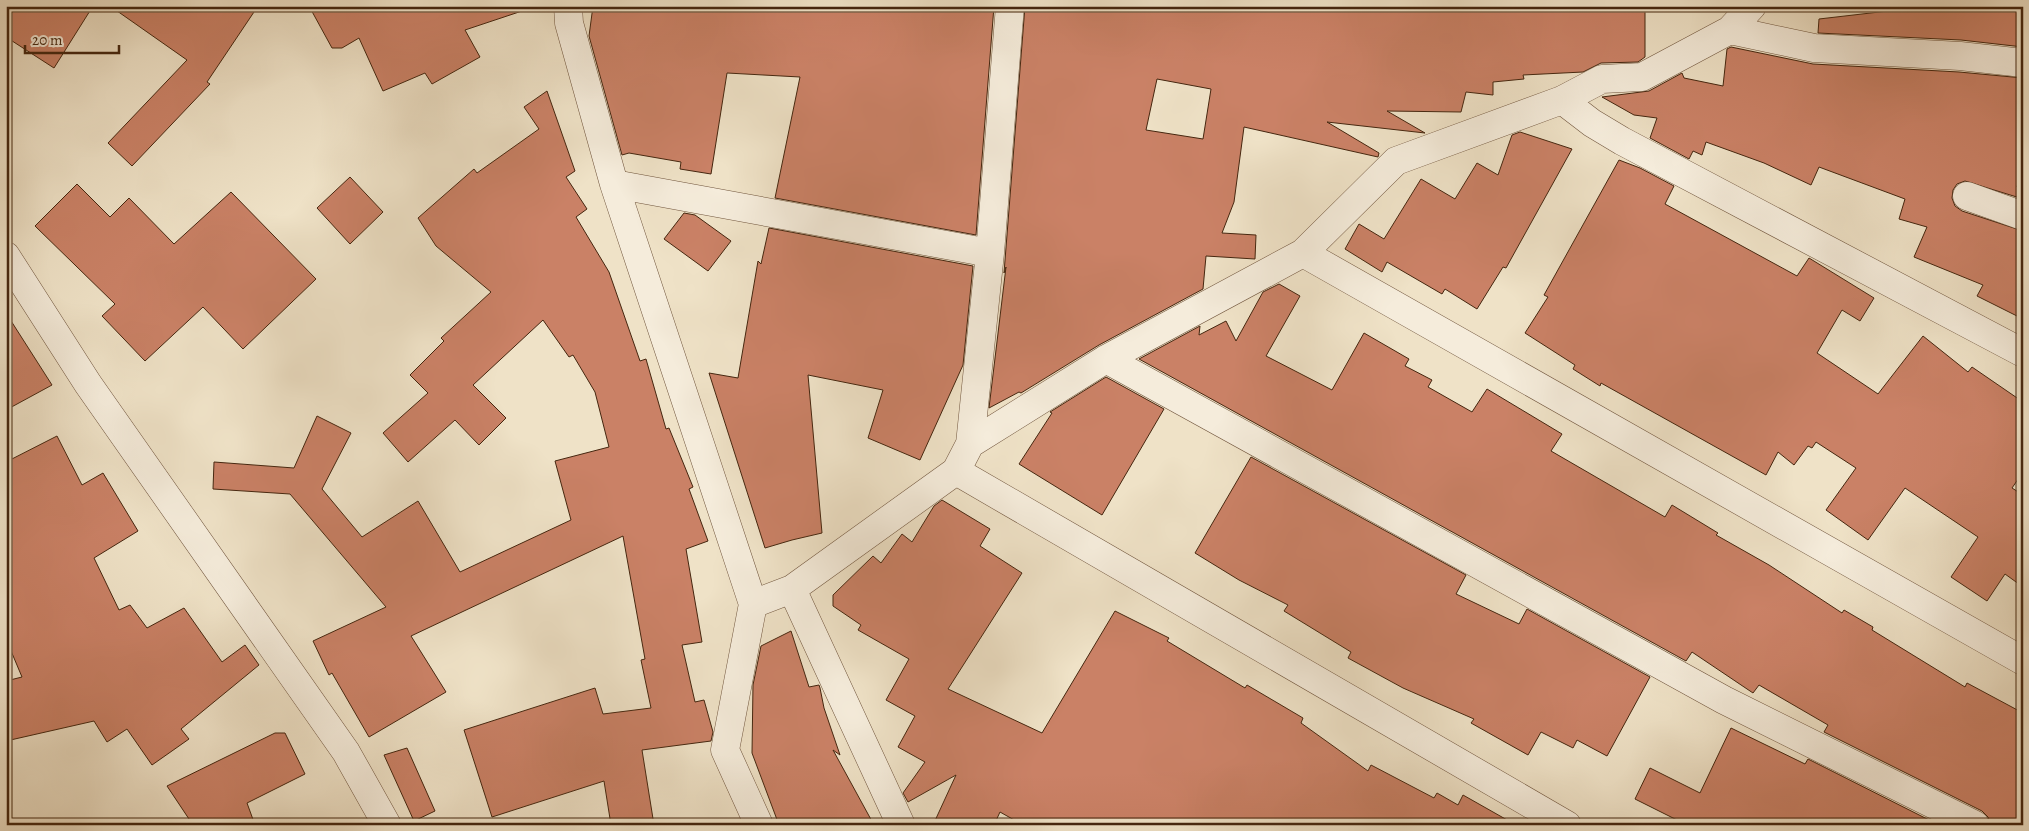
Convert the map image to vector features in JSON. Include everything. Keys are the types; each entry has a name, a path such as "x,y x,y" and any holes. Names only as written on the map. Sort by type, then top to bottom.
{"street":[{"path":"568,6 569,22 614,184 753,604 725,750 759,825"},
{"path":"753,604 792,589 956,471 970,444 990,253 1010,6"},
{"path":"970,444 1106,360 1304,253 1396,161 1562,100 1602,79 1642,77 1730,30 1752,6"},
{"path":"1730,30 1814,48 1960,56 2023,63"},
{"path":"1562,100 1592,123 1622,141 2023,353"},
{"path":"614,184 990,253"},
{"path":"1968,196 2023,216"},
{"path":"1304,253 2023,661"},
{"path":"6,256 88,384 346,752 387,825"},
{"path":"1106,360 1724,700 1975,825"},
{"path":"956,471 1567,825"},
{"path":"792,589 901,825"}],"building":[{"path":"15,6 93,6 54,68 6,37 6,19"},
{"path":"110,6 258,6 207,82 210,84 132,166 108,143 187,60"},
{"path":"309,6 521,6 522,11 465,30 480,57 432,84 425,73 383,91 359,38 342,48 332,48"},
{"path":"593,6 850,6 902,11 902,6 994,6 976,235 775,198 800,77 727,73 711,174 680,169 681,162 629,153 622,155 589,36"},
{"path":"1025,6 1645,6 1645,57 1638,62 1601,63 1583,72 1523,75 1524,79 1493,82 1493,95 1466,92 1461,112 1387,111 1425,133 1327,122 1379,153 1378,157 1244,127 1234,202 1222,233 1256,235 1255,259 1206,256 1203,289 1099,345 1021,393 1019,392 989,408 1006,267 1004,273","holes":["1157,79 1211,89 1203,139 1146,130"]},
{"path":"1931,6 2000,6 2000,11 2023,11 2023,47 1961,40 1818,33 1819,19"},
{"path":"1731,47 1813,64 1959,72 2023,78 2023,163 2017,187 2023,189 2020,198 1965,181 1957,184 1953,190 1952,198 1955,206 1962,211 2023,231 2023,319 1977,296 1983,285 1914,257 1927,227 1899,219 1905,199 1819,167 1811,185 1764,163 1706,142 1702,155 1693,151 1689,159 1650,138 1657,118 1634,115 1602,97 1649,91 1682,73 1684,78 1723,86 1727,49"},
{"path":"547,91 575,171 566,177 587,209 576,217 609,272 640,361 646,359 666,429 669,428 693,487 689,489 708,541 686,549 702,642 682,645 695,702 704,700 713,732 711,741 642,750 654,825 611,825 604,781 492,817 464,730 595,688 603,714 651,708 641,660 645,659 623,536 411,636 446,692 369,737 332,673 329,675 313,641 386,607 290,494 213,489 214,462 294,468 317,416 351,433 322,489 362,537 418,501 460,572 571,520 555,461 609,447 595,392 573,355 569,357 543,320 473,385 506,418 479,445 455,420 408,462 383,433 428,393 410,375 444,341 441,338 491,292 436,246 418,218 474,169 477,173 539,129 524,107"},
{"path":"1520,132 1572,149 1506,268 1503,267 1477,309 1445,289 1442,294 1387,262 1382,272 1345,249 1359,224 1384,239 1421,179 1455,199 1477,163 1498,175 1512,135"},
{"path":"1619,160 1640,168 1674,186 1665,204 1797,276 1809,258 1874,298 1860,321 1842,310 1817,353 1878,394 1923,336 1968,372 1972,367 2023,402 2023,472 2012,488 2023,495 2023,587 2005,574 1987,601 1951,577 1978,537 1905,488 1868,540 1826,510 1856,468 1816,442 1812,448 1808,446 1794,465 1778,452 1766,475 1601,383 1600,386 1573,369 1575,365 1525,333 1548,297 1544,295"},
{"path":"350,177 383,212 350,244 317,208"},
{"path":"77,184 110,217 129,198 174,244 231,192 316,279 243,349 203,307 145,361 102,316 115,304 35,226"},
{"path":"684,213 695,215 731,241 708,271 664,239"},
{"path":"769,228 973,266 963,365 920,460 868,438 883,390 808,375 822,533 765,548 709,373 738,378 758,261 761,264"},
{"path":"1279,284 1300,296 1266,356 1332,390 1364,333 1409,359 1405,366 1432,380 1428,387 1472,412 1487,389 1562,434 1551,451 1665,517 1672,505 1718,533 1716,535 1769,565 1842,613 1844,610 1873,627 1872,630 1965,687 1967,683 2023,713 2023,825 1991,825 1988,817 1982,811 1824,732 1828,725 1759,685 1753,693 1692,652 1686,661 1139,359 1200,326 1199,335 1226,321 1236,341 1263,292"},
{"path":"6,313 52,385 6,410"},
{"path":"1106,377 1164,409 1102,515 1019,464 1052,413 1050,412"},
{"path":"57,436 82,485 103,473 138,531 94,558 119,610 130,605 147,628 184,608 222,662 245,645 259,665 181,729 189,739 152,765 127,729 107,742 94,721 6,741 6,681 22,677 6,639 6,462"},
{"path":"1251,457 1466,575 1456,594 1519,624 1527,609 1650,677 1607,756 1577,740 1573,748 1541,732 1528,755 1471,723 1474,719 1403,688 1348,658 1351,652 1284,611 1288,605 1239,580 1195,553"},
{"path":"942,500 990,529 980,546 1022,573 948,689 1042,733 1115,611 1169,638 1167,641 1245,688 1247,685 1303,718 1301,723 1368,771 1371,765 1434,798 1437,793 1458,805 1463,795 1516,825 1023,825 1000,812 994,825 933,825 956,775 908,802 903,793 925,762 898,747 915,716 886,700 909,659 858,630 861,625 833,606 833,595 873,556 881,563 902,534 912,542 934,506"},
{"path":"791,631 809,687 819,685 824,708 840,755 833,750 874,825 779,825 752,753 753,685 761,646"},
{"path":"1731,728 1805,764 1808,759 1939,825 1687,825 1635,799 1650,768 1700,793"},
{"path":"275,733 285,733 305,774 247,803 255,825 193,825 167,786"},
{"path":"407,748 435,811 414,821 384,755"}]}
